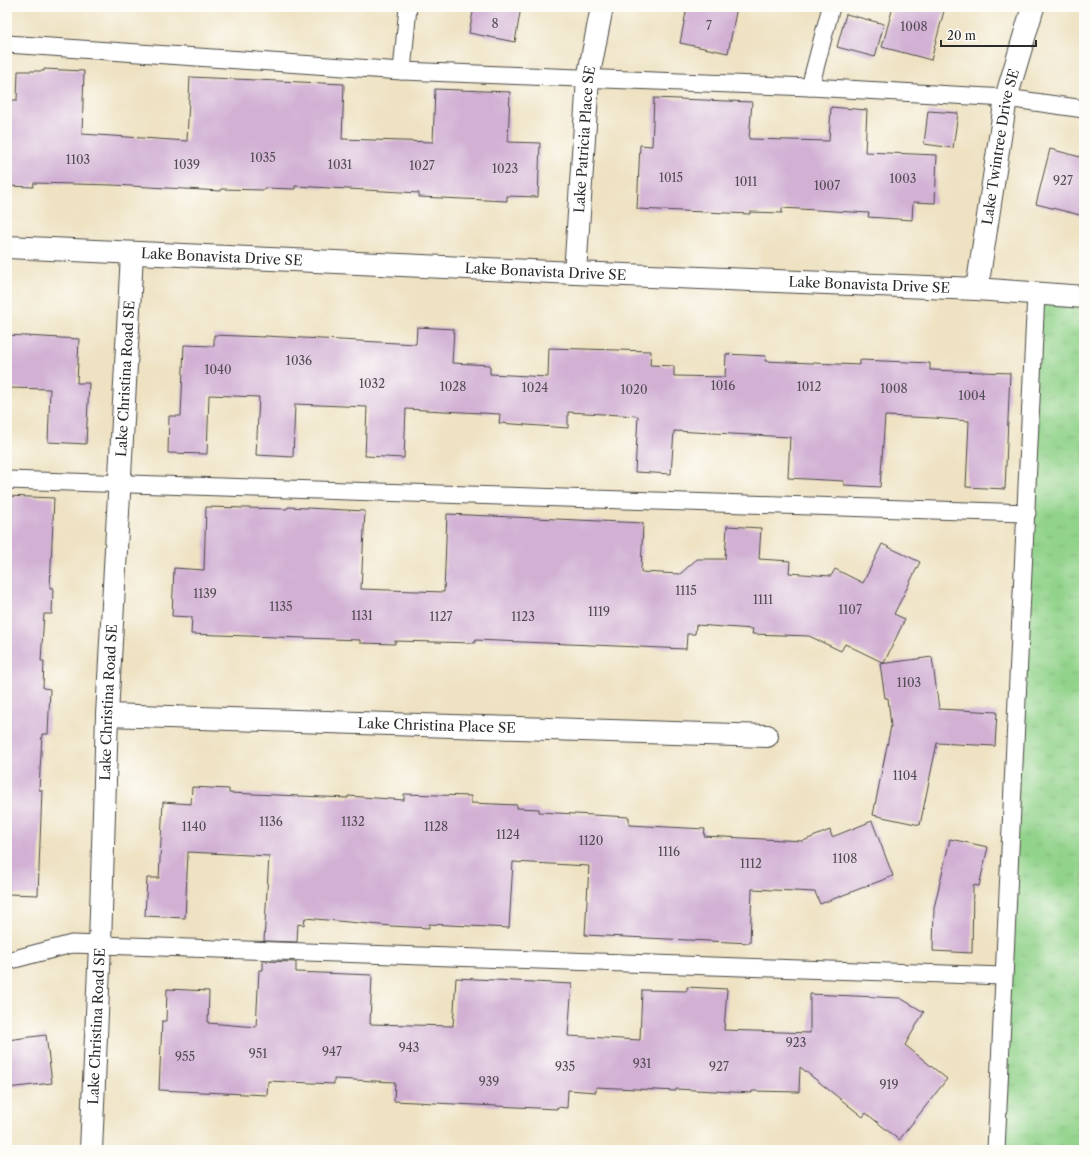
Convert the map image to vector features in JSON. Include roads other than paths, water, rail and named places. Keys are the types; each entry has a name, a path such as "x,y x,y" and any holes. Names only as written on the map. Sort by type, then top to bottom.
{"street":[{"name":"Lake Patricia Place SE","path":"575,274 588,79 602,7"},
{"name":"Lake Twintree Drive SE","path":"977,288 1006,98 1033,7"},
{"name":"Lake Bonavista Drive SE","path":"7,247 575,274 977,288 1084,297"},
{"name":"Lake Christina Road SE","path":"91,1150 100,945 107,715 132,254"},
{"name":"Lake Christina Place SE","path":"107,715 767,736"}],"lane":[{"path":"402,71 408,7"},
{"path":"810,87 831,7"},
{"path":"7,44 402,71 810,87 1006,98 1084,109"},
{"path":"996,1150 1003,976 1027,513 1036,293"},
{"path":"7,480 1027,513"},
{"path":"7,960 72,944 1003,976"}]}
